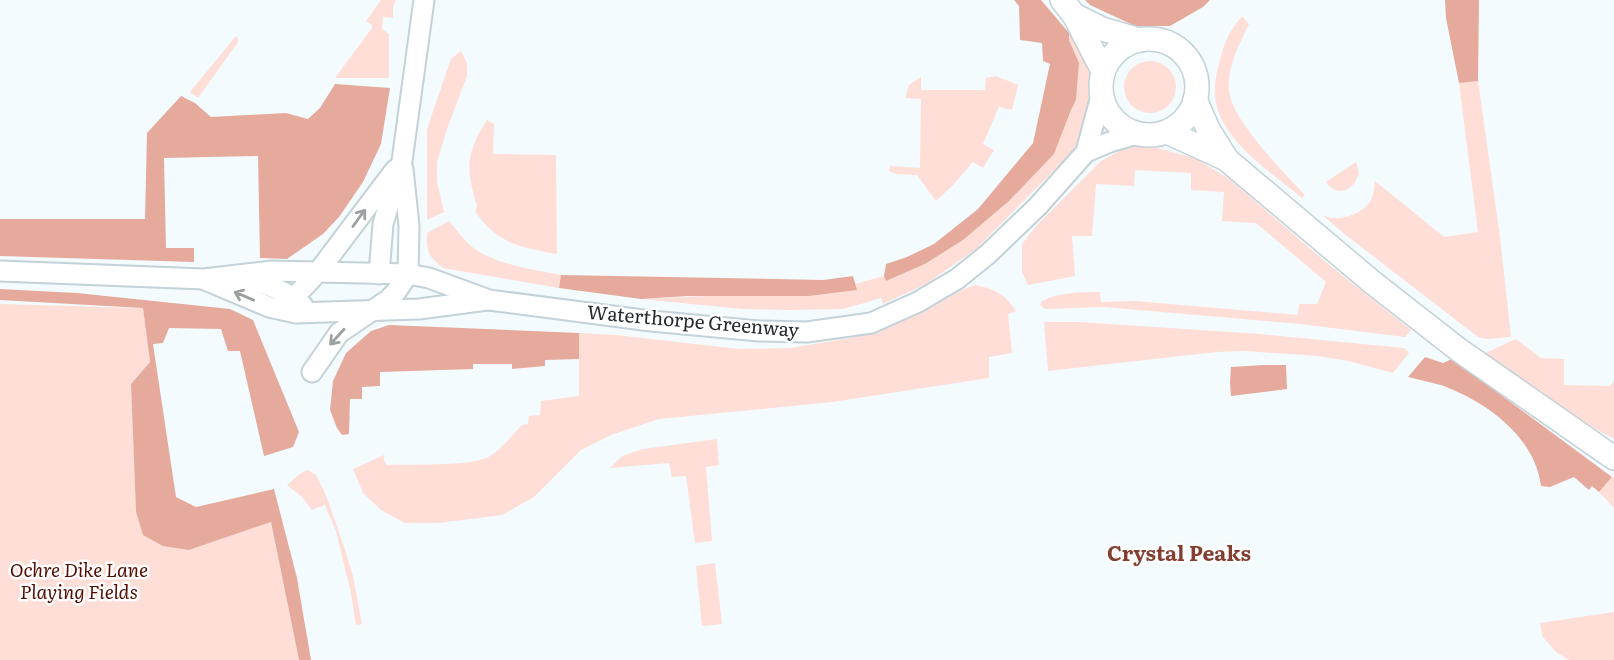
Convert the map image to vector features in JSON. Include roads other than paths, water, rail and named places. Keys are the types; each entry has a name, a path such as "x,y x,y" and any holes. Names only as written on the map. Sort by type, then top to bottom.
{"main road":[{"path":"1068,7 1102,29 1139,40 1162,41 1173,46 1191,64 1197,87 1190,113 1180,124 1157,135 1137,134 1124,129 1106,109 1101,96 1103,71 1111,58 1122,47 1139,40"},
{"path":"1068,7 1103,71"},
{"path":"1195,99 1208,129 1226,159"},
{"path":"1167,132 1226,159 1372,282 1449,342 1614,458"}],"street":[{"path":"424,0 402,160 383,225 379,274 396,292 459,304"},
{"name":"Waterthorpe Greenway","path":"1086,152 1101,96"},
{"name":"Waterthorpe Greenway","path":"0,271 204,279 272,271 408,274 429,278 489,300 651,321 759,331 807,332 871,323 918,302 957,279 988,254 1038,206 1086,152 1137,134"},
{"path":"235,275 267,285 289,304 318,272 402,160"},
{"path":"312,372 339,333 396,292 408,274 409,226 402,160"},
{"name":"Waterthorpe Greenway","path":"204,279 269,307 289,304 308,313 423,309 489,300"}],"district":[{"name":"Crystal Peaks","path":"1179,554"}],"park label":[{"name":"Ochre Dike Lane Playing Fields","path":"79,581"}]}
